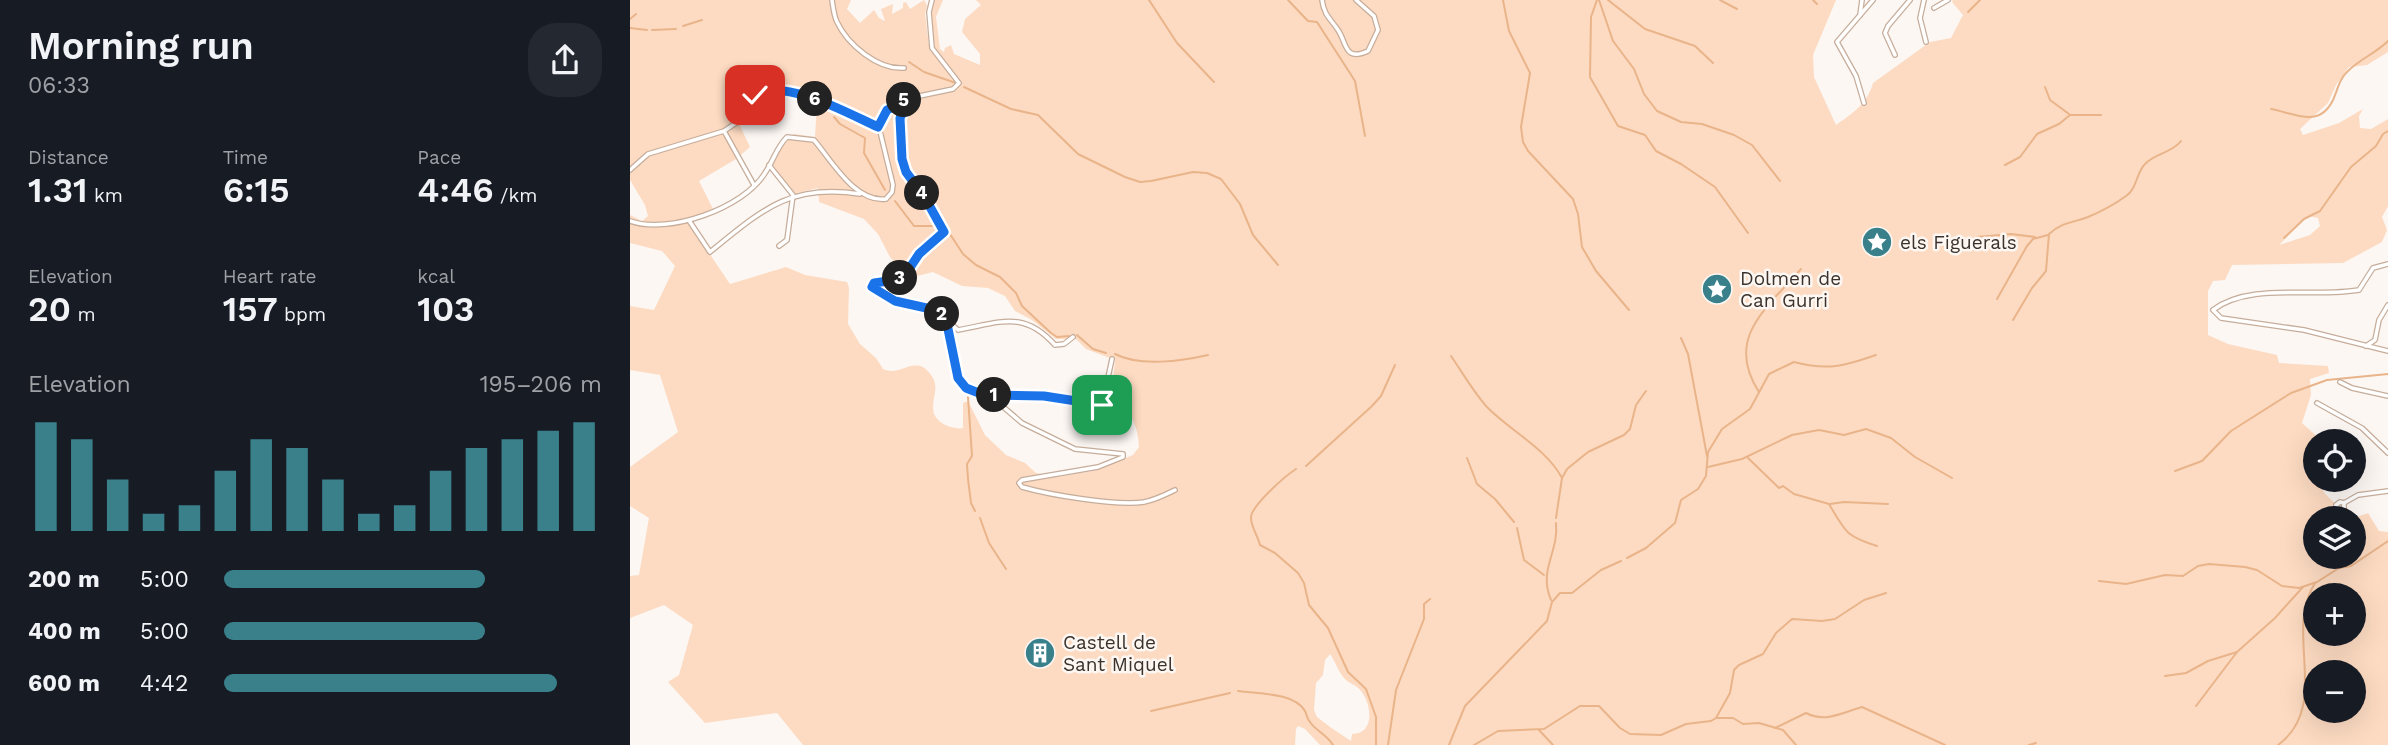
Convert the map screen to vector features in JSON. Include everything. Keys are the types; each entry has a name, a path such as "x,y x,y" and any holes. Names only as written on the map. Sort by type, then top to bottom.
{"street":[{"path":"832,0 836,22 854,45 875,62 904,68"},
{"path":"690,222 710,251 772,205 793,195 819,190 886,199 892,192 893,185 878,127 887,110 910,99 953,89 959,83 932,48 929,12 932,0"},
{"path":"1322,0 1325,16 1338,30 1344,47 1350,53 1357,54 1368,51 1378,30 1374,16 1356,0"},
{"path":"1860,17 1862,0"},
{"path":"1864,103 1856,76 1837,45 1841,35 1873,0"},
{"path":"1895,55 1885,33 1910,0"},
{"path":"1924,0 1920,18 1926,42"},
{"path":"1934,8 1948,0"},
{"path":"630,170 648,154 724,131 739,121 755,95 764,90 813,98 878,127"},
{"path":"910,99 900,118 902,159 906,172 924,196 944,232 919,254 905,275 896,280 874,283 872,287 895,301 940,311 958,330 986,323 1015,322 1035,326 1055,345 1064,344 1073,337"},
{"path":"724,131 754,186"},
{"path":"630,221 639,224 690,222 714,213 754,186 765,174 779,145 787,137 807,137 814,140 860,194"},
{"path":"769,165 793,195 787,240 779,246"},
{"path":"2388,264 2373,268 2359,290 2339,294 2249,295 2222,303 2213,310 2221,318 2304,330 2388,351"},
{"path":"2366,346 2375,340 2379,320 2388,305"},
{"path":"946,319 958,378 966,388 984,395 1022,423 1075,449 1123,454 1117,460 1098,467 1022,480 1019,483 1022,487 1079,497 1139,502 1153,500 1175,490"},
{"path":"984,395 1044,396 1102,405 1112,359"},
{"path":"2340,383 2388,396"},
{"path":"2317,403 2362,428 2388,453"},
{"path":"2344,503 2358,495 2388,491"}],"shaded area":[{"path":"630,0 851,0 847,9 860,23 874,10 879,18 885,21 881,9 893,4 892,14 903,8 903,3 906,2 910,9 924,0 927,5 925,14 929,46 933,44 930,13 934,0 943,0 936,17 940,49 944,52 945,48 951,45 954,54 980,65 980,54 962,32 965,19 981,5 976,0 1836,0 1813,55 1814,77 1836,125 1863,102 1873,83 1930,42 1951,38 1963,15 1953,0 2388,0 2388,52 2367,65 2349,67 2336,85 2328,103 2300,129 2303,135 2339,123 2363,109 2359,116 2360,128 2371,129 2388,119 2388,206 2382,217 2387,230 2382,242 2343,263 2232,265 2225,280 2213,281 2208,291 2208,335 2228,344 2277,355 2279,363 2328,366 2329,373 2310,379 2311,395 2302,423 2309,429 2303,429 2303,492 2324,492 2339,506 2303,506 2303,569 2366,569 2366,514 2379,531 2388,532 2388,745 1320,745 1305,729 1298,726 1295,745 803,745 777,713 705,723 668,682 679,675 693,625 664,605 630,618 630,576 639,575 649,518 630,506 630,467 678,432 660,375 630,370 630,306 654,310 675,266 662,251 630,243 630,215 642,221 648,216 645,205 630,180","holes":["763,87 802,91 868,119 864,125 817,104 815,137 794,134 776,153 771,167 793,194 818,188 819,202 864,219 878,234 890,257 909,278 933,272 962,286 988,288 1005,296 1015,311 1032,320 1056,339 1076,339 1086,349 1115,360 1114,386 1134,422 1138,437 1139,447 1133,455 1093,471 1058,477 1036,473 1025,463 1006,455 985,435 968,401 963,403 963,428 951,427 939,421 933,408 934,379 923,367 913,366 894,371 883,369 876,358 860,344 848,324 847,282 805,275 786,267 730,284 686,219 713,209 699,181 736,159 750,147 734,113 751,92","2308,216 2318,218 2320,226 2310,235 2279,245","1330,654 1344,678 1365,697 1369,711 1368,724 1359,733 1352,734 1351,741 1317,717 1314,710 1316,683 1323,675 1325,660"]}],"waterway":[{"path":"1149,0 1177,43 1214,82"},
{"path":"1288,0 1308,21 1317,22 1355,81 1365,136"},
{"path":"1503,0 1509,31 1530,73 1521,127 1523,142 1528,151 1573,199 1578,214 1582,247 1596,271 1629,310"},
{"path":"1597,0 1591,17 1590,77 1618,126 1645,135 1656,151 1715,187 1748,233"},
{"path":"1599,0 1613,41 1634,69 1644,94 1657,111 1681,122 1702,124 1734,135 1752,145 1780,181"},
{"path":"1608,0 1645,29 1695,46 1713,63"},
{"path":"1720,0 1737,9"},
{"path":"1813,0 1817,4"},
{"path":"1968,12 1980,0"},
{"path":"630,19 636,14"},
{"path":"683,26 702,20"},
{"path":"630,28 647,30"},
{"path":"652,30 676,29"},
{"path":"2271,109 2305,117 2321,114 2333,100 2345,74 2388,41"},
{"path":"909,62 924,72 956,83"},
{"path":"964,87 1011,109 1038,115 1078,154 1125,177 1140,182 1193,172 1207,173 1221,179 1240,204 1253,235 1278,265"},
{"path":"2045,87 2050,100 2069,114"},
{"path":"2005,165 2020,157 2037,134 2059,124 2070,115 2101,115"},
{"path":"834,117 840,124 865,138 864,153 885,190"},
{"path":"2284,238 2304,219 2320,211 2351,167 2376,146 2388,131"},
{"path":"2013,320 2032,288 2046,271 2049,234 2063,225 2097,213 2126,196 2145,164 2181,141"},
{"path":"895,201 914,226 938,226"},
{"path":"948,231 963,254 976,265 1000,277 1016,293 1022,306 1051,333 1057,337 1069,336"},
{"path":"1977,237 2011,234 2035,237"},
{"path":"1997,299 2027,246 2033,239 2048,235"},
{"path":"1759,392 1749,373 1746,355 1748,340 1764,311 1801,269"},
{"path":"1077,335 1093,349 1106,353"},
{"path":"1681,338 1688,354 1707,456"},
{"path":"1115,354 1149,362 1208,355"},
{"path":"1627,558 1646,548 1675,523 1681,500 1698,489 1706,476 1708,452 1722,429 1750,409 1769,374 1794,362 1836,366 1876,355"},
{"path":"1451,356 1486,406 1547,458 1562,478"},
{"path":"1306,466 1381,396 1395,365"},
{"path":"2175,471 2202,461 2231,431 2291,393 2327,380 2388,374"},
{"path":"1556,518 1562,478 1567,469 1588,452 1624,435 1630,429 1636,405 1646,391"},
{"path":"968,397 972,456 967,464 971,503 975,511"},
{"path":"1708,467 1742,459 1792,435 1819,430 1844,435 1866,429 1891,438 1915,457 1952,478"},
{"path":"1467,458 1477,484 1495,499 1514,522"},
{"path":"1748,458 1779,488 1783,486 1794,494 1829,504 1848,532 1877,546"},
{"path":"1296,469 1256,507 1252,513 1252,525 1260,545 1275,553 1298,573 1304,583 1309,605 1328,628 1348,672 1366,689 1376,717 1376,745"},
{"path":"1830,504 1888,504"},
{"path":"980,518 989,543 1006,569"},
{"path":"1551,600 1547,579 1555,543 1556,523"},
{"path":"1517,528 1524,560 1544,575"},
{"path":"2099,581 2126,584 2165,575 2183,576 2198,566 2209,564 2257,570 2282,586 2299,588 2317,582 2339,568 2351,566 2388,541"},
{"path":"1449,745 1465,706 1547,621 1552,602 1560,593 1572,593 1601,570 1621,561"},
{"path":"2165,676 2186,673 2208,661 2237,652 2275,618 2303,587"},
{"path":"1474,745 1498,731 1544,729 1580,706 1599,706 1620,728 1630,734 1661,735 1686,724 1711,721 1716,718 1730,693 1734,670 1763,654 1776,633 1792,619 1835,619 1864,600 1886,593"},
{"path":"1388,745 1396,690 1424,619 1424,604 1430,599"},
{"path":"2278,745 2294,729 2302,710 2305,689 2304,646"},
{"path":"2196,706 2237,652"},
{"path":"1238,691 1293,700 1305,711 1312,725 1333,745"},
{"path":"1151,711 1230,693"},
{"path":"1775,728 1806,713 1827,717 1862,707 1945,745"},
{"path":"1716,718 1733,718 1743,724 1759,723 1783,730 1796,745"},
{"path":"1539,730 1553,745"},
{"path":"2029,745 2036,743"}],"place":[{"name":"els Figuerals","path":"1877,242"},
{"name":"Dolmen de Can Gurri","path":"1717,289"},
{"name":"Castell de Sant Miquel","path":"1040,653"}],"route":[{"path":"755,95 764,90 795,93 813,98 878,127 887,110 900,101 910,99 900,118 902,159 906,172 924,196 944,232 919,254 905,275 896,280 874,283 872,287 895,301 932,307 940,311 946,319 958,378 962,385 971,391 984,395 1044,396 1102,405"}]}
